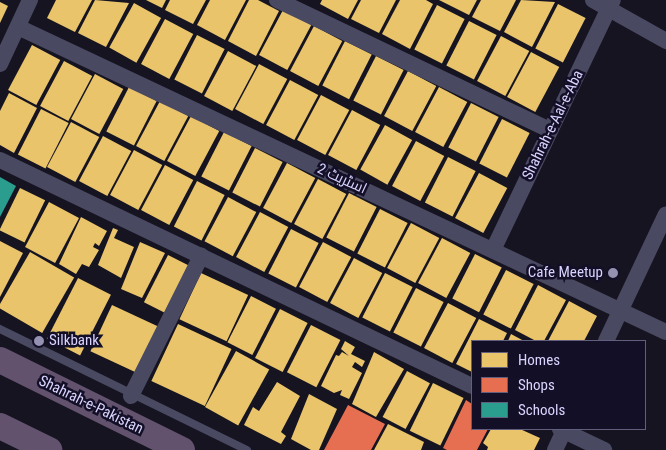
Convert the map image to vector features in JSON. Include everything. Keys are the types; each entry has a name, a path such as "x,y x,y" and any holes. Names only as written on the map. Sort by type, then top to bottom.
{"highway":[{"name":"Shahrah-e-Pakistan","path":"0,360 182,450"},
{"path":"0,426 49,450"}],"street":[{"path":"0,64 30,0"},
{"path":"277,0 550,130"},
{"path":"593,0 611,4 666,40"},
{"name":"Shahrah-e-Aal-e-Aba","path":"493,250 611,4"},
{"name":"اسٹریٹ 2","path":"18,27 666,332"},
{"path":"0,160 471,386"},
{"path":"606,340 666,214"},
{"path":"132,396 201,256"},
{"path":"555,450 563,430"},
{"path":"565,430 604,450"}],"lane":[{"path":"0,329 132,396 247,450"}],"building: Homes":[{"path":"56,0 92,0 75,32 47,18"},
{"path":"95,0 129,3 106,47 78,33"},
{"path":"146,0 166,0 162,8"},
{"path":"170,0 206,0 193,24 165,10"},
{"path":"210,0 246,0 225,40 197,25"},
{"path":"249,0 258,0 279,11 256,56 228,41"},
{"path":"322,0 358,0 348,19 320,4"},
{"path":"361,0 396,0 379,33 351,19"},
{"path":"400,0 426,0 433,4 410,49 382,34"},
{"path":"439,0 477,0 469,15"},
{"path":"481,0 516,0 500,31 472,17"},
{"path":"521,0 555,2 532,47 504,32"},
{"path":"0,2 8,6 0,23"},
{"path":"134,3 161,18 136,63 109,48"},
{"path":"558,4 586,18 563,63 535,49"},
{"path":"437,5 465,19 442,64 414,50"},
{"path":"283,10 311,25 287,70 259,55"},
{"path":"165,19 193,34 169,79 141,64"},
{"path":"469,21 497,35 474,80 446,66"},
{"path":"314,26 342,41 318,86 290,71"},
{"path":"197,35 225,49 202,94 174,80"},
{"path":"501,36 529,51 505,96 477,81"},
{"path":"345,41 372,55 349,99 322,86"},
{"path":"32,45 60,60 36,105 8,90"},
{"path":"228,51 256,66 232,111 204,96"},
{"path":"531,52 559,67 535,112 507,97"},
{"path":"376,56 404,70 381,115 353,101"},
{"path":"64,61 92,76 68,121 40,106"},
{"path":"259,64 287,79 263,124 235,109"},
{"path":"408,71 436,86 412,131 384,116"},
{"path":"95,74 123,89 99,134 71,119"},
{"path":"290,80 318,95 294,140 266,125"},
{"path":"129,87 157,101 134,146 106,132"},
{"path":"439,87 467,102 443,147 415,132"},
{"path":"9,93 37,108 14,153 0,145 0,111"},
{"path":"321,95 349,110 325,155 297,140"},
{"path":"160,101 188,116 164,161 136,146"},
{"path":"471,103 499,117 476,162 448,148"},
{"path":"41,109 69,123 45,169 18,154"},
{"path":"352,110 380,125 356,170 328,155"},
{"path":"191,116 219,131 195,176 167,161"},
{"path":"502,119 530,133 507,178 479,164"},
{"path":"71,122 99,137 75,182 47,167"},
{"path":"385,125 412,140 387,185 360,170"},
{"path":"224,132 252,146 229,191 201,177"},
{"path":"103,136 131,151 107,196 79,181"},
{"path":"416,141 444,156 420,201 392,186"},
{"path":"255,148 283,162 260,207 232,193"},
{"path":"134,150 162,165 138,210 110,195"},
{"path":"448,157 476,171 452,217 425,202"},
{"path":"287,163 315,178 291,223 263,208"},
{"path":"165,165 193,180 169,225 141,210"},
{"path":"479,173 507,188 483,233 455,218"},
{"path":"318,179 346,194 322,239 294,224"},
{"path":"197,181 225,195 201,241 174,226"},
{"path":"20,188 45,200 25,243 0,231"},
{"path":"349,193 377,207 354,252 326,238"},
{"path":"228,197 256,212 233,256 205,241"},
{"path":"49,202 79,218 55,263 25,247"},
{"path":"380,209 408,223 385,268 357,254"},
{"path":"260,212 288,227 264,272 236,257"},
{"path":"81,217 107,231 99,246 95,243 93,247 99,250 89,267 82,264 76,274 59,264"},
{"path":"411,223 439,238 415,283 387,268"},
{"path":"113,228 118,230 114,238 134,247 121,278 98,265"},
{"path":"291,229 319,243 296,288 268,274"},
{"path":"442,238 470,253 446,298 418,283"},
{"path":"0,241 23,253 0,297"},
{"path":"140,242 165,253 142,298 121,289"},
{"path":"323,242 351,257 327,302 299,287"},
{"path":"30,252 74,278 42,333 0,309 0,304"},
{"path":"475,254 502,268 479,312 452,299"},
{"path":"168,255 190,266 166,314 144,302"},
{"path":"354,258 382,273 358,318 330,303"},
{"path":"506,270 534,284 511,329 483,315"},
{"path":"201,273 248,295 227,341 179,319"},
{"path":"385,273 413,287 390,332 362,318"},
{"path":"78,278 111,295 80,355 47,339"},
{"path":"538,285 566,300 545,340 534,340 515,330"},
{"path":"416,288 444,302 421,347 393,333"},
{"path":"251,296 276,309 252,355 227,342"},
{"path":"569,301 597,316 585,340 549,340"},
{"path":"448,303 476,318 452,363 424,348"},
{"path":"112,305 158,327 137,373 90,351"},
{"path":"280,309 308,323 283,372 255,358"},
{"path":"479,319 507,333 504,340 471,340 471,372 456,364"},
{"path":"178,324 231,349 205,406 151,381"},
{"path":"311,325 340,340 316,387 287,372"},
{"path":"511,334 522,340 508,340"},
{"path":"345,341 355,347 351,354 365,361 362,367 355,362 352,367 362,373 349,399 340,395 342,390 334,393 321,386 336,355 339,356 342,352 349,356 341,349"},
{"path":"236,351 269,369 238,425 205,407"},
{"path":"374,352 404,369 376,417 352,404"},
{"path":"407,371 430,383 406,429 383,417"},
{"path":"277,382 300,396 281,432 286,436 281,444 244,425 253,407 259,411"},
{"path":"433,383 464,398 440,446 410,431"},
{"path":"309,394 337,409 319,450 311,450 291,439"},
{"path":"388,424 424,442 421,450 374,450"},
{"path":"490,430 522,430 540,438 534,450 487,450 488,447 483,443"}],"building: Shops":[{"path":"466,400 471,403 471,430 487,430 477,450 447,450 443,448"},
{"path":"348,405 385,424 371,450 324,450"}],"building: Schools":[{"path":"0,177 16,186 0,217"}],"place":[{"name":"Cafe Meetup","path":"613,273"},
{"name":"Silkbank","path":"39,341"}]}
